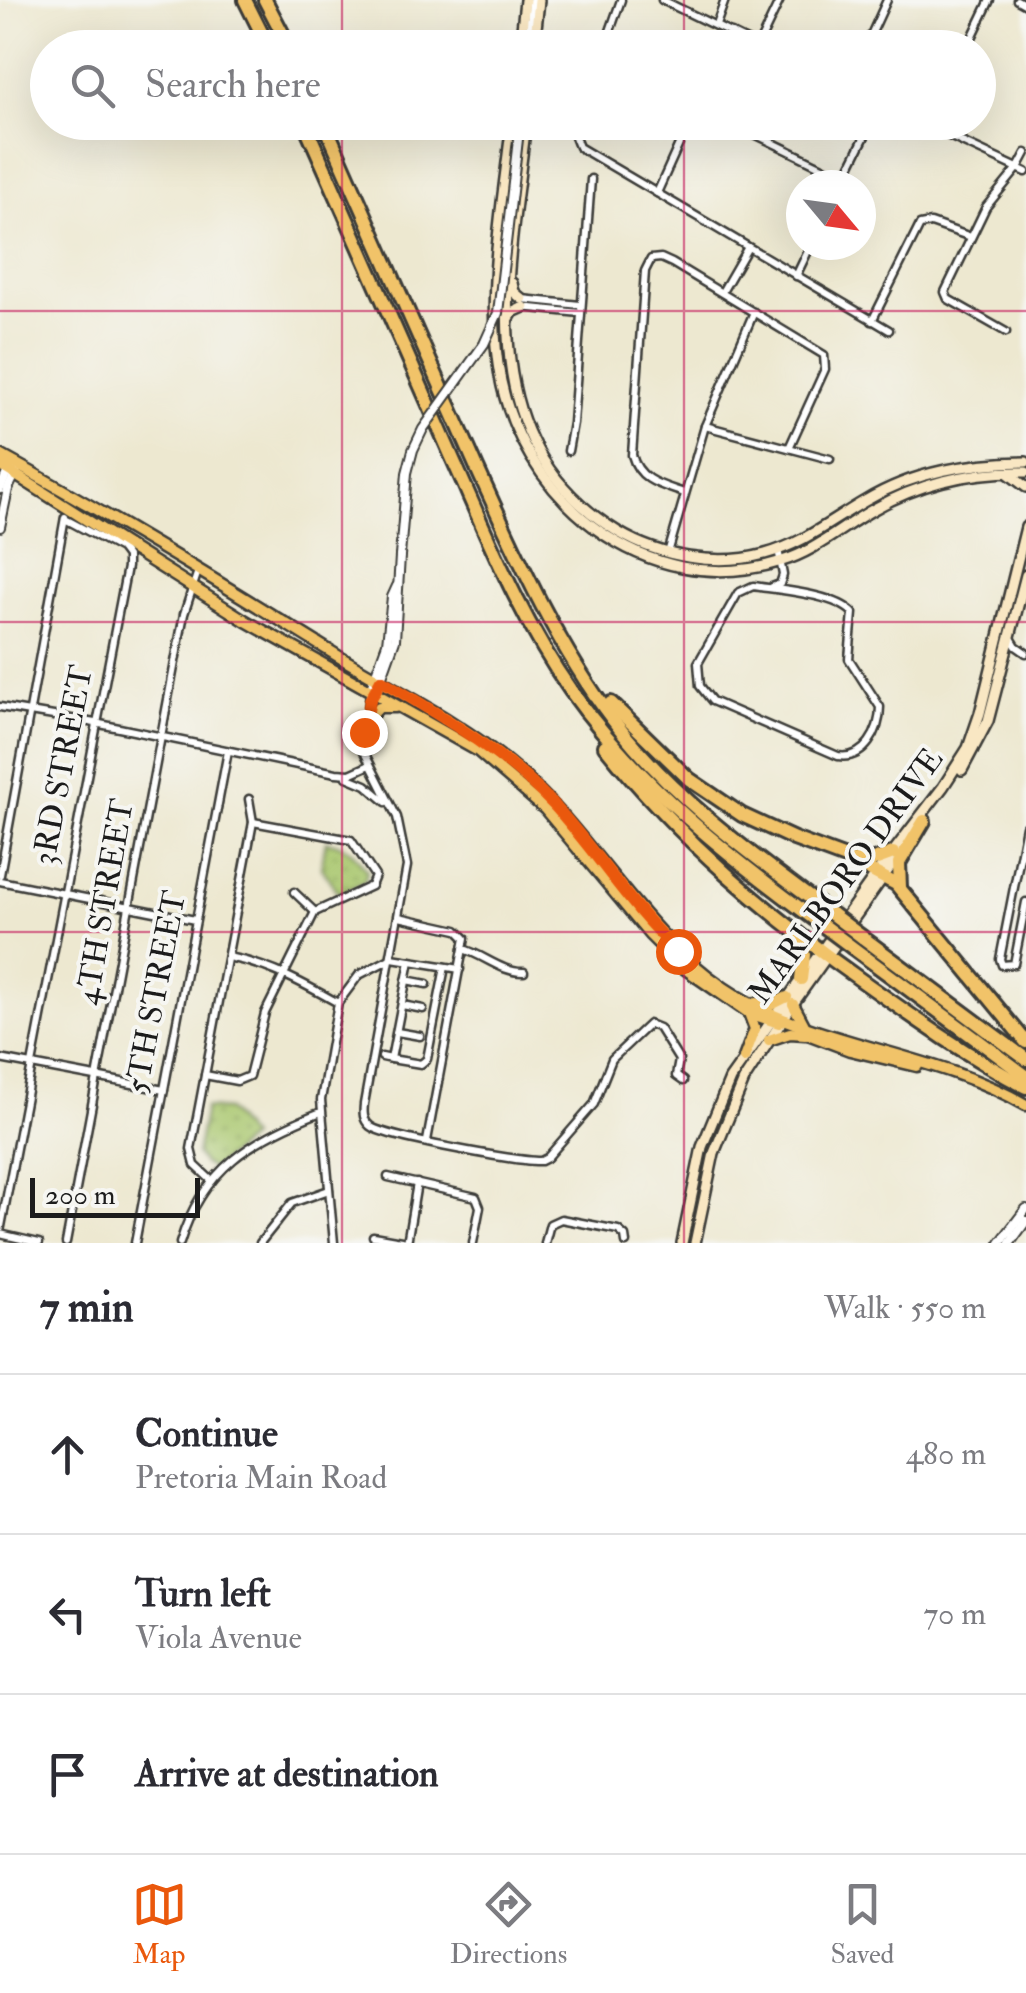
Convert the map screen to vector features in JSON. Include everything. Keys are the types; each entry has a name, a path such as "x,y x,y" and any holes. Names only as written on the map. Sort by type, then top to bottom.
{"highway":[{"path":"245,0 260,30"},
{"path":"265,0 281,30"},
{"path":"312,140 504,572 544,649 600,740 660,812 728,878 802,939 940,1035 1026,1087"},
{"path":"332,140 524,574 576,665 614,721 655,768 829,921"},
{"path":"576,665 586,671 624,719 713,797 776,832 848,859 902,890 1026,1042"},
{"path":"572,693 675,808 736,860 1026,1059"},
{"path":"902,890 897,876 899,864 924,822"},
{"path":"848,859 874,860 894,853"},
{"path":"801,978 802,939"},
{"path":"858,942 1026,1076"}],"main road":[{"path":"522,30 526,0"},
{"path":"533,30 536,0"},
{"path":"510,140 495,304 497,362 505,399 531,456 561,497 589,526 620,547 669,564 713,570 781,562 917,488 960,477 1026,472"},
{"path":"521,140 507,302 512,389 527,429 555,477 608,526 668,552 720,559 778,550 910,480 960,465 1026,462"},
{"path":"507,323 511,313 523,303 513,289 510,270"},
{"path":"0,455 66,506 246,620 372,695 406,709 472,747 512,778 554,819 662,948 696,979 747,1007 850,1050 962,1075 1000,1090 1026,1106"},
{"path":"11,467 62,486 480,742 519,772 576,830 665,939 747,1007 755,1029 744,1058"},
{"path":"1006,472 1026,487"},
{"name":"MARLBORO DRIVE","path":"682,1243 707,1132 744,1058 778,1019 955,770 973,738 1026,527"},
{"name":"MARLBORO DRIVE","path":"880,875 978,746 1026,575"},
{"path":"366,721 379,708 406,709"},
{"name":"MARLBORO DRIVE","path":"790,1001 801,978 824,954"},
{"path":"747,1007 790,1001 805,1030"},
{"name":"MARLBORO DRIVE","path":"695,1243 720,1136 745,1078 778,1019"},
{"path":"769,1040 805,1030"}],"street":[{"path":"610,30 621,0"},
{"path":"662,0 726,30"},
{"path":"716,25 725,0"},
{"path":"767,30 780,0"},
{"path":"873,30 887,0"},
{"path":"976,30 990,0"},
{"path":"1017,0 1026,5"},
{"path":"521,140 498,313 484,344 413,450 407,473 395,640 372,695 366,721 363,745 394,810 404,838 407,866 364,1116 369,1126 378,1131 541,1162 594,1104 608,1065 649,1024 659,1028 679,1060 676,1076 683,1081"},
{"path":"576,140 579,147 889,330"},
{"path":"656,193 681,140"},
{"path":"764,140 822,170"},
{"path":"848,170 863,140"},
{"path":"961,140 1022,170"},
{"path":"1006,332 945,295 994,194 1022,170 1026,153"},
{"path":"568,450 592,179"},
{"path":"872,321 920,225 931,222 971,237"},
{"path":"722,292 748,247"},
{"path":"684,493 646,478 636,468 632,455 645,270 651,258 661,258 820,351 826,360 825,369 789,448"},
{"path":"796,276 804,260"},
{"path":"495,304 580,309"},
{"path":"669,564 668,552 705,426 754,312"},
{"path":"705,426 830,459"},
{"path":"0,490 11,467"},
{"path":"0,527 11,467"},
{"path":"66,506 0,878 195,920"},
{"name":"3RD STREET","path":"0,1233 127,557 121,549 65,519"},
{"path":"771,587 780,584 783,575 778,550"},
{"name":"4TH STREET","path":"66,1243 160,736 198,572"},
{"path":"783,575 799,593"},
{"path":"753,586 771,587 844,605 853,613 849,659 876,697 880,712 867,746 852,756 834,755 712,700 700,686 696,669 700,658 738,592 753,586"},
{"path":"1004,662 1024,653 1010,636"},
{"path":"0,706 95,722 336,774 366,785 394,810"},
{"name":"5TH STREET","path":"135,1243 228,750"},
{"path":"336,774 350,774 370,765"},
{"path":"212,1181 195,1166 191,1153 253,822 250,799"},
{"path":"205,1075 237,1082 251,1073 265,1013 316,912 374,882 374,870 356,844 347,839 253,822"},
{"path":"1026,826 1000,959 1002,966 1014,964 1026,902"},
{"path":"294,892 316,912"},
{"path":"400,917 457,930 465,938 426,1141"},
{"path":"464,949 512,972 524,972"},
{"path":"228,957 284,972 338,1003"},
{"path":"334,1243 321,1112 322,1078 338,1003 359,975 392,958 460,969"},
{"path":"410,961 387,1058 421,1064 427,1059 445,966"},
{"path":"406,980 427,984"},
{"path":"402,1006 422,1009"},
{"path":"396,1032 420,1036"},
{"path":"0,1059 164,1090"},
{"path":"180,1243 190,1210 230,1162 258,1140 321,1112"},
{"path":"388,1177 476,1197 480,1206 474,1243"},
{"path":"374,1236 407,1242 417,1183"},
{"path":"260,1243 289,1205 328,1190"},
{"path":"1000,1243 1026,1208"},
{"path":"545,1243 550,1224 561,1219 618,1230 626,1243"},
{"path":"1010,1243 1026,1220"},
{"path":"0,1233 39,1243"}],"green space":[{"path":"326,841 354,855 367,871 365,881 339,894 321,867"},
{"path":"205,1108 227,1110 250,1138 212,1169 196,1154"}],"route":[{"path":"364,732 370,700 381,680 480,742 556,807 678,951"}]}
